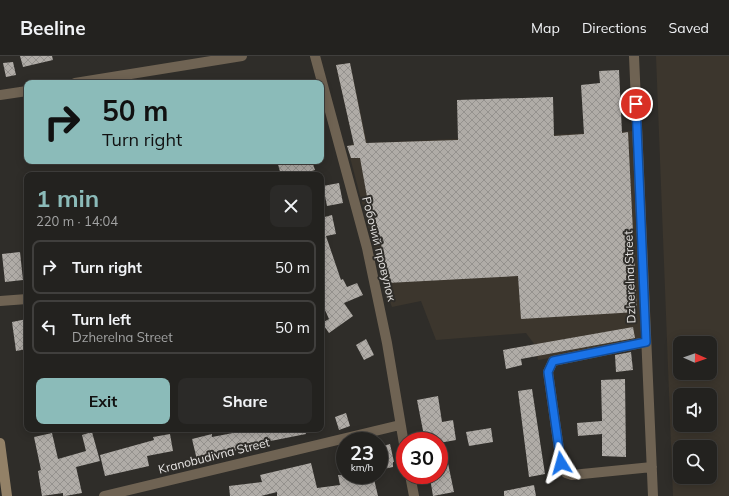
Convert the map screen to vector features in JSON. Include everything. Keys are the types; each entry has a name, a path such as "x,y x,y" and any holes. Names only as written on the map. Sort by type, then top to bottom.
{"street":[{"path":"94,80 242,56"},
{"name":"Робочий провулок","path":"315,56 322,80"},
{"name":"Dzherelna Street","path":"634,56 653,496"},
{"name":"Робочий провулок","path":"324,89 367,248 387,343 401,432"},
{"path":"0,95 24,91"},
{"path":"0,301 24,299"},
{"path":"646,342 553,361 548,372 561,463 566,473 572,476 652,468"},
{"name":"Kranobudivna Street","path":"104,496 400,425"},
{"path":"0,443 7,496"},
{"path":"412,484 414,496"}],"shaded area":[{"path":"656,56 729,56 729,496 673,496"},
{"path":"350,63 367,143 634,131 642,339 628,344 538,360 535,345 526,333 436,340 421,301 392,307 384,286 347,146 354,144 336,65"}],"building":[{"path":"20,56 52,56 53,60 23,67"},
{"path":"13,62 16,75 6,77 3,63"},
{"path":"350,63 366,143 458,140 457,100 553,97 554,136 584,134 581,85 600,83 599,71 619,70 622,133 628,132 637,312 521,319 518,276 387,283 383,274 381,241 375,241 360,158 351,158 347,146 354,145 336,65"},
{"path":"278,164 313,164 315,170 308,172 280,172"},
{"path":"339,183 343,203 327,206 324,186"},
{"path":"332,215 336,234 326,236 341,280 343,279 347,287 357,283 363,295 344,303 353,316 329,333 324,326 324,322 329,319 324,308 324,217"},
{"path":"20,252 23,280 5,282 2,254"},
{"path":"24,320 24,350 16,351 12,322"},
{"path":"633,327 635,338 521,359 522,365 506,369 503,350"},
{"path":"366,339 374,355 364,360 356,345"},
{"path":"631,352 633,370 616,372 615,355"},
{"path":"625,379 626,457 602,456 602,434 578,436 577,423 602,421 601,380"},
{"path":"532,389 545,474 529,477 518,391"},
{"path":"438,396 442,422 453,420 456,440 448,441 448,432 423,432 417,400"},
{"path":"346,413 350,426 339,430 335,417"},
{"path":"491,428 493,442 469,446 466,432"},
{"path":"92,432 100,461 76,467 82,493 65,496 63,496 63,493 42,496 38,471 41,470 34,437 52,433 58,459 86,451 82,435"},
{"path":"306,432 306,434 245,446 245,448 197,460 192,439 212,434 212,437 233,433"},
{"path":"170,434 173,451 147,456 149,466 105,476 100,455 154,440 153,437"},
{"path":"390,444 394,462 393,467 388,468 388,445"},
{"path":"311,463 317,488 340,484 375,484 378,496 277,496 277,492 261,496 230,496 229,486 262,482 260,475"},
{"path":"448,463 454,492 433,496 431,484 448,484"},
{"path":"534,485 536,496 504,496 504,491"}],"route":[{"path":"561,463 548,372 553,361 646,342 636,104"}]}
